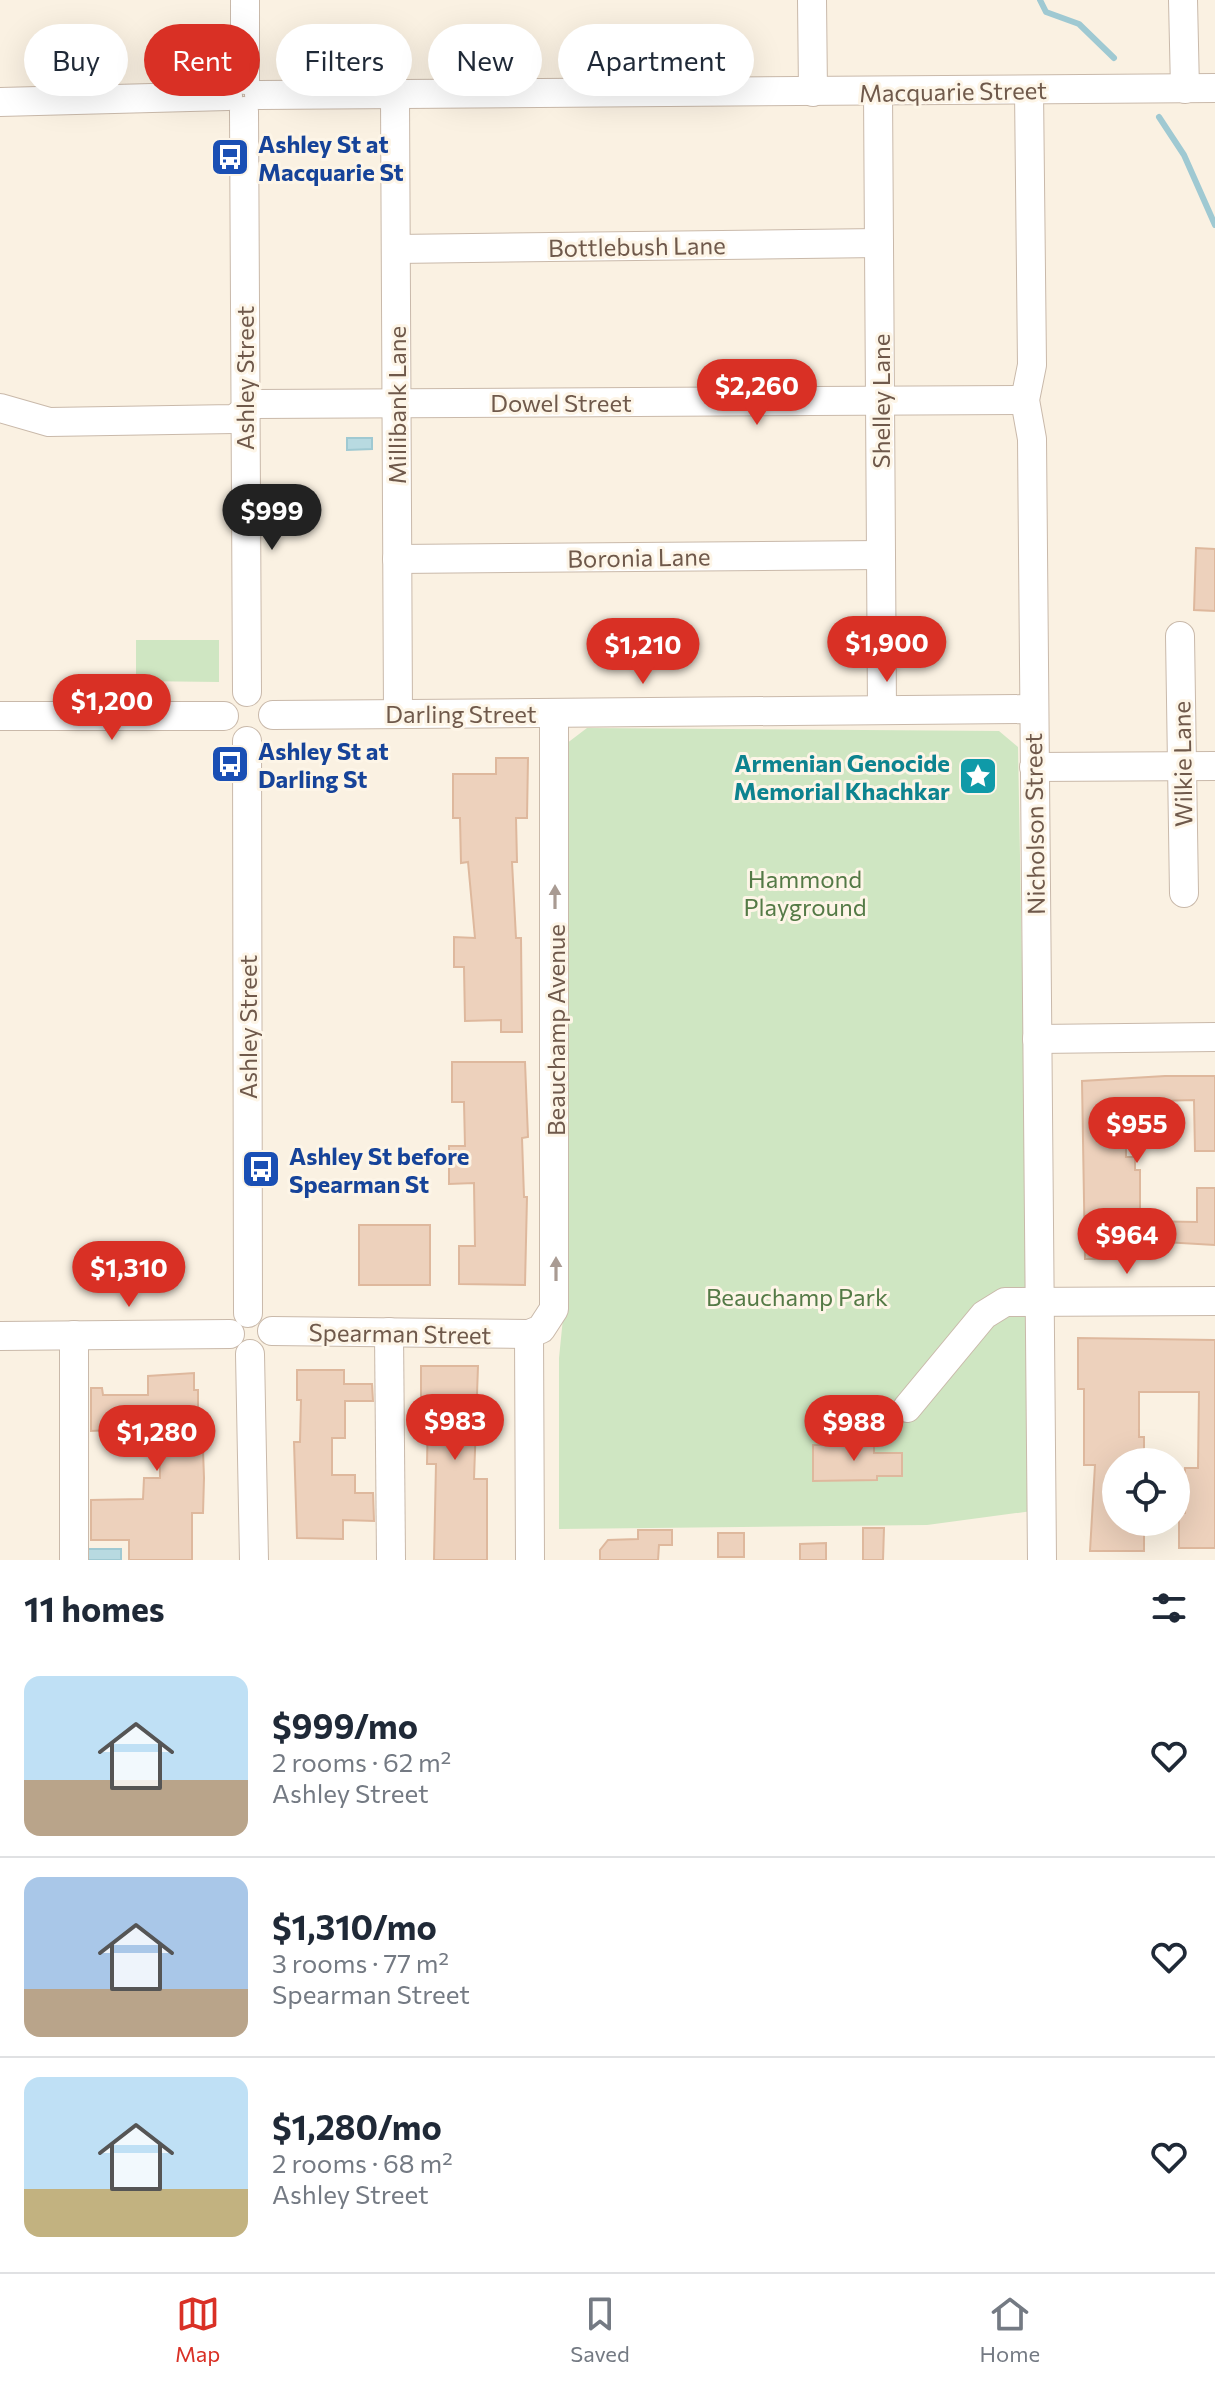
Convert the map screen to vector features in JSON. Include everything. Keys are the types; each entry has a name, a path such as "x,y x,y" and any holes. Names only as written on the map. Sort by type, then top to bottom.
{"street":[{"name":"Ashley Street","path":"245,0 245,24"},
{"path":"812,0 813,92"},
{"path":"1183,0 1185,89"},
{"name":"Macquarie Street","path":"412,96 1215,88"},
{"name":"Nicholson Street","path":"1029,90 1032,365 1025,400 1032,439 1042,1560"},
{"name":"Shelley Lane","path":"878,92 882,710"},
{"name":"Macquarie Street","path":"0,102 209,96"},
{"name":"Ashley Street","path":"244,96 247,692"},
{"name":"Millibank Lane","path":"395,96 398,714"},
{"name":"Bottlebush Lane","path":"396,249 879,243"},
{"name":"Dowel Street","path":"0,408 49,422 234,419 254,404 1025,400"},
{"name":"Boronia Lane","path":"397,559 881,555"},
{"name":"Wilkie Lane","path":"1180,636 1184,893"},
{"path":"247,692 262,696 273,715 266,734 247,741 231,733 224,716 234,697 247,692"},
{"name":"Darling Street","path":"273,715 1033,709"},
{"name":"Beauchamp Avenue","path":"529,1334 549,1321 556,1295 554,713"},
{"path":"0,716 224,716"},
{"name":"Ashley Street","path":"247,741 243,1333 254,1560"},
{"path":"1034,767 1215,766"},
{"path":"1037,1039 1215,1037"},
{"path":"907,1408 984,1315 1005,1302 1215,1301"},
{"name":"Spearman Street","path":"243,1333 264,1317 272,1331 529,1334"},
{"path":"389,1332 391,1560"},
{"path":"0,1336 243,1333"},
{"path":"529,1334 530,1560"},
{"path":"74,1335 74,1560"}],"green space":[{"path":"136,640 219,640 219,682 136,681"},
{"name":"Beauchamp Park","path":"587,728 999,731 1018,747 1032,1511 927,1525 559,1529 559,1358 568,1268 562,747"}],"water":[{"path":"347,438 372,438 372,449 347,450"},
{"path":"88,1549 121,1549 121,1560 88,1560"}],"building":[{"path":"1196,548 1215,549 1215,611 1194,610"},
{"path":"496,758 528,758 527,818 516,818 517,862 512,862 516,938 521,938 522,1032 501,1032 501,1020 465,1021 464,967 454,967 454,937 475,938 468,862 461,863 460,818 453,818 453,774 496,774"},
{"path":"452,1062 525,1062 528,1137 522,1138 524,1197 527,1197 525,1285 459,1284 459,1246 475,1246 474,1183 449,1184 449,1146 465,1146 464,1102 452,1102"},
{"path":"1215,1076 1215,1151 1195,1151 1194,1100 1158,1101 1158,1114 1126,1116 1126,1157 1135,1157 1135,1170 1140,1170 1140,1221 1197,1222 1197,1188 1215,1188 1215,1245 1147,1241 1147,1259 1085,1259 1082,1081"},
{"path":"359,1225 430,1225 430,1285 359,1285"},
{"path":"1078,1338 1215,1340 1215,1548 1179,1548 1179,1536 1190,1536 1190,1468 1198,1468 1199,1392 1139,1392 1139,1437 1144,1437 1144,1448 1102,1448 1102,1536 1144,1536 1144,1551 1090,1551 1095,1465 1084,1465 1084,1389 1078,1389"},
{"path":"421,1366 478,1366 474,1479 487,1479 487,1560 434,1560 436,1464 427,1464 428,1413 421,1413"},
{"path":"297,1370 344,1370 344,1384 372,1384 373,1401 345,1401 345,1438 332,1438 332,1475 355,1475 355,1493 373,1493 374,1521 343,1520 343,1539 297,1538 294,1442 300,1442 301,1400 297,1400"},
{"path":"194,1373 194,1390 198,1390 198,1422 202,1422 204,1478 203,1513 192,1513 192,1560 129,1560 129,1540 91,1540 91,1500 143,1499 144,1478 160,1478 159,1411 110,1411 110,1430 91,1431 91,1388 102,1388 103,1395 148,1395 148,1376"},
{"path":"813,1445 874,1445 874,1453 902,1453 902,1476 877,1476 877,1480 813,1481"},
{"path":"863,1528 884,1528 883,1560 863,1560"},
{"path":"638,1530 672,1530 672,1545 659,1545 658,1560 600,1560 600,1550 608,1540 638,1539"},
{"path":"718,1533 744,1533 744,1557 718,1557"},
{"path":"826,1543 826,1560 800,1560 800,1544"}],"waterway":[{"path":"1040,0 1046,12 1079,24 1114,58"},
{"path":"1159,117 1184,155 1215,225"}],"place":[{"name":"Ashley St at Macquarie St","path":"230,157"},
{"name":"Ashley St at Darling St","path":"230,764"},
{"name":"Armenian Genocide Memorial Khachkar","path":"978,776"},
{"name":"Ashley St before Spearman St","path":"261,1169"}],"park label":[{"name":"Hammond Playground","path":"805,892"}]}
